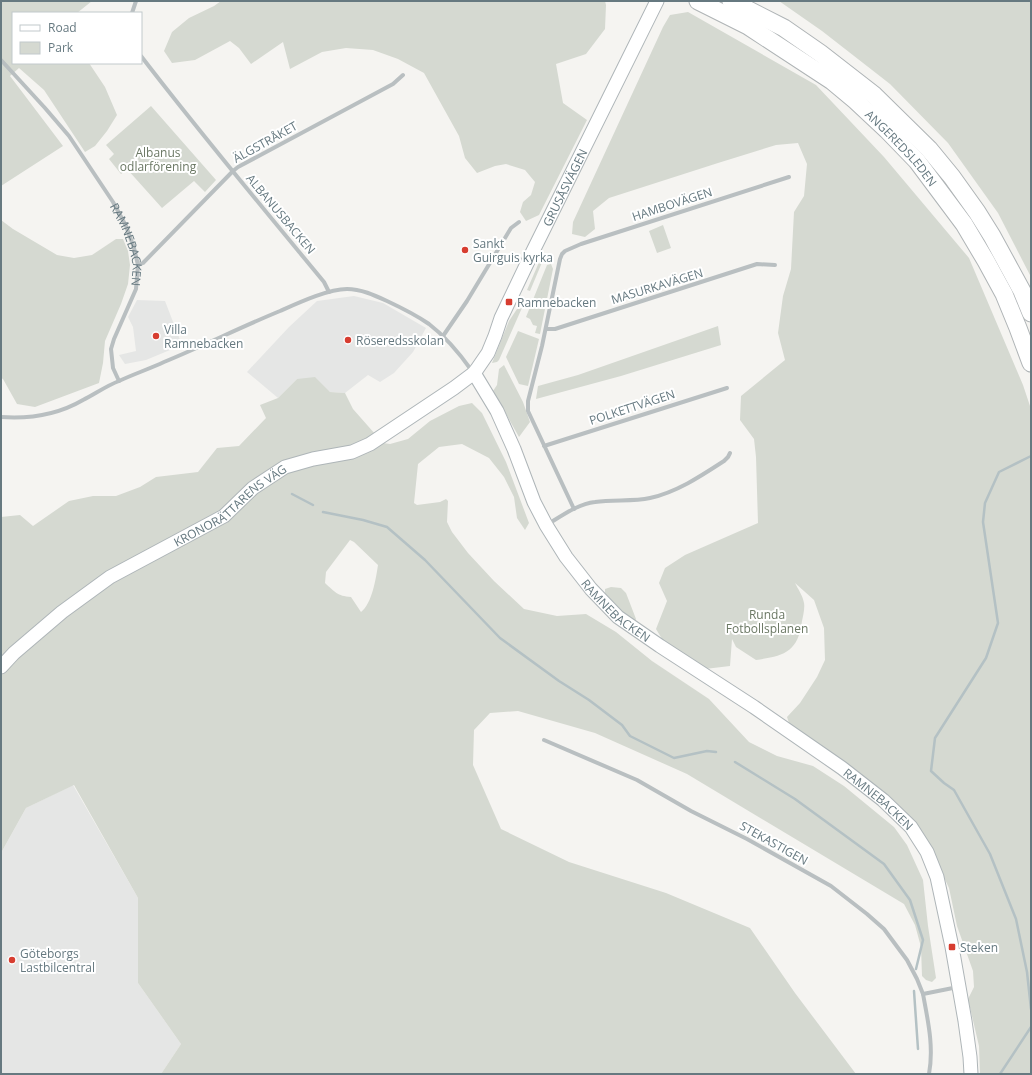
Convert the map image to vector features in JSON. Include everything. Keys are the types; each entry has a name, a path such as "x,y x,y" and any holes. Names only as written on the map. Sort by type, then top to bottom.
{"highway":[{"name":"ANGEREDSLEDEN","path":"698,1 748,26 832,81 887,130 917,161 964,224 986,261 1004,294 1031,364"},
{"name":"ANGEREDSLEDEN","path":"730,1 784,28 820,53 874,94 929,149 964,195 992,236 1022,291 1031,313"}],"street":[{"path":"132,12 136,1"},
{"name":"GRUSÅSVÄGEN","path":"474,373 488,353 501,318 532,253 657,1"},
{"name":"ALBANUSBACKEN","path":"142,57 168,92 324,282 329,292"},
{"name":"RAMNEBACKEN","path":"1,60 70,136 113,202 126,226 138,265 136,289 114,338 111,349 113,368 119,380 164,362 253,322 329,292 347,289 368,293 404,309 429,324 443,336 474,373 497,411 514,449 534,502 546,525 566,557 591,588 618,617 760,711 842,768 883,800 911,827 927,852 937,877 952,947 965,1021 971,1074"},
{"name":"ÄLGSTRÅKET","path":"138,265 143,263 155,252 232,171 393,84 403,75"},
{"name":"HAMBOVÄGEN","path":"546,329 558,267 562,254 567,250 581,244 789,177"},
{"path":"443,336 467,301 509,231 519,222"},
{"name":"MASURKAVÄGEN","path":"546,329 555,329 757,264 775,265"},
{"path":"546,329 528,401 528,411 574,509"},
{"name":"KRONORÄTTARENS VÄG","path":"1,667 14,653 62,612 110,577 224,516 254,488 285,467 313,459 352,452 370,444 474,373"},
{"path":"1,417 14,418 48,414 64,409 82,401 119,380"},
{"name":"POLKETTVÄGEN","path":"544,446 727,388"},
{"path":"546,525 574,509 594,502 635,501 660,496 678,488 724,461 730,453"},
{"name":"STEKASTIGEN","path":"544,740 637,780 831,886 884,929 908,960 923,994"},
{"path":"929,1074 931,1059 930,1040 923,994 958,987"}],"shaded area":[{"name":"Röseredsskolan","path":"354,296 383,303 426,328 413,352 394,373 380,382 368,375 345,393 330,392 297,379 278,398 247,372 289,327 317,301"},
{"name":"Villa Ramnebacken","path":"137,300 165,301 182,345 146,360 125,364 119,355 136,351 133,327 128,317"},
{"path":"73,785 138,898 138,983 181,1044 161,1074 1,1074 1,853 26,808"}],"green space":[{"path":"1,1 92,1 78,12 12,12 12,64 90,64 105,87 117,115 95,146 85,152 44,90 19,68 10,76 63,146 1,186"},
{"path":"221,1 605,1 606,5 605,29 586,54 556,64 563,103 587,120 539,215 526,221 520,212 523,202 531,195 535,182 525,170 506,164 495,166 477,173 465,158 459,136 424,73 398,59 373,50 346,48 322,52 290,69 283,42 251,64 239,48 230,41 195,60 172,63 164,51 172,32 189,18"},
{"path":"779,1 1031,1 1031,277 998,213 948,143 890,84 822,31"},
{"name":"Runda Fotbollsplanen","path":"688,12 816,85 884,157 969,258 1023,385 1031,409 1031,1074 980,1074 979,1046 968,999 974,987 973,971 957,926 949,888 927,841 789,723 787,717 800,703 817,677 825,660 824,628 814,600 795,583 803,598 804,607 800,632 793,646 788,651 774,657 756,660 736,647 732,639 730,666 705,669 662,639 656,629 667,601 659,583 665,568 685,555 758,523 754,439 740,420 741,396 785,360 778,333 783,296 791,269 794,212 804,196 807,164 798,143 776,145 609,198 593,211 595,229 585,237 572,234 573,222 663,27 670,15"},
{"name":"Albanus odlarförening","path":"151,106 216,180 205,192 194,181 162,208 127,169 121,174 109,159 114,154 106,145"},
{"path":"1,220 13,229 57,255 74,258 92,255 116,239 123,239 128,251 130,265 128,284 105,341 99,383 35,407 17,404 1,378"},
{"path":"663,225 671,248 657,253 649,231"},
{"path":"540,260 543,260 530,291 527,290"},
{"path":"551,264 553,269 540,334 535,333 537,326 533,325 530,319 526,317 547,265"},
{"path":"523,300 525,301 499,360 492,363 509,321"},
{"path":"718,326 721,345 621,376 536,399 538,386 578,375"},
{"path":"518,331 539,339 528,386 519,384 506,357"},
{"path":"504,365 523,402 530,422 519,437 493,391 497,385 499,369"},
{"path":"315,377 330,392 345,393 353,409 383,443 390,444 408,439 430,421 459,406 472,403 482,413 506,462 529,523 525,530 517,518 514,497 504,477 489,458 462,444 439,447 418,464 414,503 417,505 440,502 446,499 448,501 447,522 452,532 468,553 494,581 524,609 557,616 586,614 616,632 652,661 709,699 749,742 777,756 813,766 844,786 894,827 907,845 923,880 936,978 932,982 926,980 922,976 921,947 915,925 904,904 687,774 595,733 518,711 490,713 474,730 473,765 501,829 569,862 666,893 750,928 795,993 856,1074 161,1074 181,1044 138,983 138,898 74,785 26,808 1,853 1,517 20,515 33,526 69,501 93,496 116,496 140,487 156,477 198,472 217,448 239,446 266,418 260,405 278,398 297,379","holes":["350,540 378,565 371,597 361,612 351,597 339,595 325,583 326,572"]},
{"path":"611,587 621,588 626,593 636,619 635,622 626,616 605,595 605,589"}],"waterway":[{"path":"1031,456 999,472 985,503 983,522 998,623 986,658 935,738 931,771 954,790 990,854 1016,919 1027,972 1031,1009"},
{"path":"292,494 313,505"},
{"path":"323,512 363,520 387,527 425,560 500,638 559,681 589,700 622,725 630,736 674,758 707,751 716,752"},
{"path":"735,762 795,799 884,864 910,900 923,940 916,969"},
{"path":"914,991 918,1049"},
{"path":"1000,1074 1031,1027"}],"place":[{"name":"Sankt Guirguis kyrka","path":"465,250"},
{"name":"Ramnebacken","path":"509,302"},
{"name":"Villa Ramnebacken","path":"156,336"},
{"name":"Röseredsskolan","path":"348,340"},
{"name":"Steken","path":"952,947"},
{"name":"Göteborgs Lastbilcentral","path":"12,960"}]}
